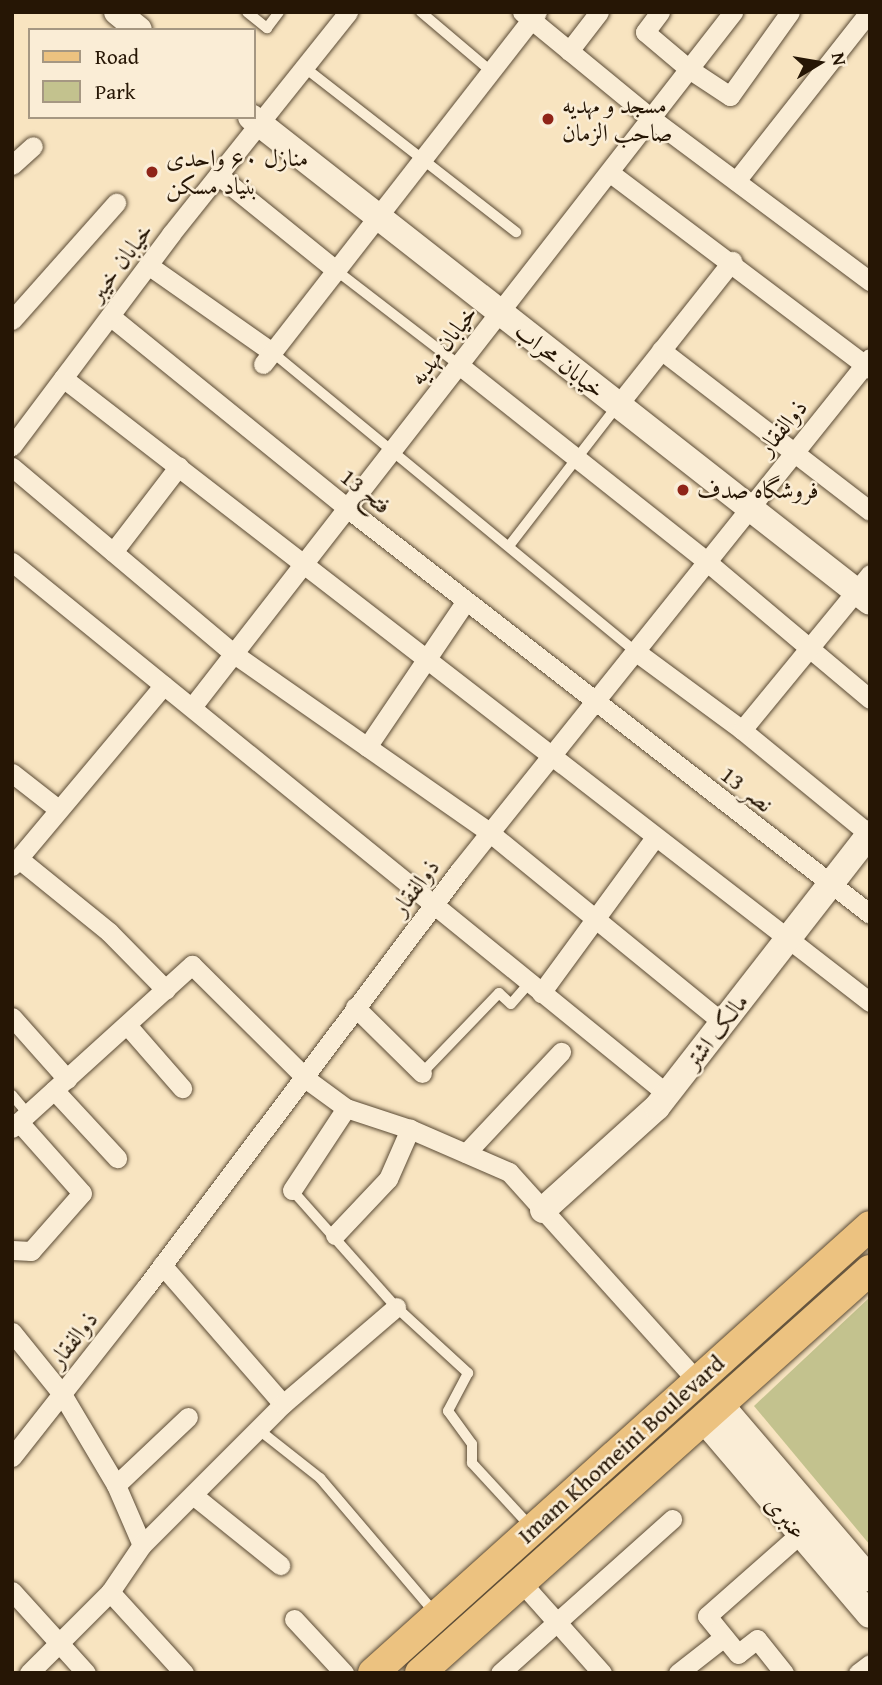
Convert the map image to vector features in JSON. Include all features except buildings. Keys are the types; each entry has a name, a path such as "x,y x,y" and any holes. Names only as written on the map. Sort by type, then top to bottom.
{"main road":[{"name":"Imam Khomeini Boulevard","path":"373,1673 870,1226"},
{"name":"Imam Khomeini Boulevard","path":"420,1673 870,1270"}],"street":[{"path":"117,12 137,28"},
{"name":"خیابان خیبر","path":"256,119 304,67 348,12"},
{"path":"569,51 599,12"},
{"path":"660,12 645,32 689,69 730,96 790,12"},
{"name":"خیابان مهدیه","path":"192,707 733,12"},
{"path":"736,181 869,12"},
{"path":"148,265 268,358 494,73 530,15 569,51 651,118 870,281"},
{"name":"خیابان خیبر","path":"12,446 218,175 255,120"},
{"name":"خیابان محراب","path":"255,120 750,508 865,589"},
{"path":"12,164 33,146"},
{"path":"609,172 868,364"},
{"path":"218,175 337,271"},
{"path":"12,320 116,203"},
{"path":"618,405 732,261"},
{"name":"فتح 13","path":"110,316 347,508 594,702"},
{"path":"662,350 870,510"},
{"name":"ذوالفقار","path":"12,1457 162,1265 303,1074 489,832 868,364"},
{"path":"458,365 706,561 870,699"},
{"path":"63,379 305,562 870,1002"},
{"path":"113,552 179,466"},
{"path":"12,467 234,654 489,832 722,1023"},
{"path":"12,562 667,1094"},
{"path":"742,730 810,648 865,589"},
{"path":"368,747 466,601"},
{"path":"635,651 742,730 869,834"},
{"path":"164,685 15,862 109,932 166,990"},
{"name":"نصر 13","path":"594,702 870,914"},
{"path":"12,773 58,809"},
{"name":"مالک اشتر","path":"543,1210 667,1094 869,834"},
{"path":"535,988 595,918 655,837"},
{"path":"12,1250 31,1251 82,1193 20,1121 192,964 303,1074 346,1108 410,1129 509,1172 697,1381"},
{"path":"355,1007 422,1073"},
{"path":"12,1017 117,1158"},
{"path":"127,1025 181,1088"},
{"path":"466,1153 561,1052"},
{"path":"292,1190 346,1108"},
{"path":"335,1235 388,1179 410,1129"},
{"path":"162,1265 283,1404"},
{"path":"29,1673 110,1592 142,1545 283,1404 396,1307"},
{"path":"12,1332 62,1394 116,1485 142,1545"},
{"path":"12,1365 28,1352"},
{"name":"عنبری","path":"711,1412 800,1534 870,1615"},
{"name":"عنبری","path":"711,1412 870,1579"},
{"path":"116,1485 188,1417"},
{"path":"193,1495 281,1565"},
{"path":"500,1673 672,1519"},
{"path":"784,1673 757,1639 738,1654 707,1616 800,1534"},
{"path":"521,1582 602,1673"},
{"path":"12,1591 86,1673"},
{"path":"110,1592 184,1673"},
{"path":"294,1619 344,1673"},
{"path":"678,1673 724,1637"},
{"path":"859,1673 870,1664"}],"lane":[{"path":"247,12 267,28 279,12"},
{"path":"421,12 494,73"},
{"path":"304,67 516,232"},
{"path":"337,271 458,365"},
{"path":"268,358 393,449 635,651"},
{"path":"509,546 618,405"},
{"path":"422,1073 499,993 511,1004 535,988"},
{"path":"12,1095 20,1121"},
{"path":"292,1190 335,1235 396,1307 468,1373 448,1411 472,1444 472,1463 533,1529"},
{"path":"259,1430 320,1478 437,1615"}],"green space":[{"path":"870,1297 870,1545 754,1406"}],"place":[{"name":"مسجد و مهدیه صاحب الزمان","path":"548,119"},
{"name":"منازل ۶۰ واحدی بنیاد مسکن","path":"152,172"},
{"name":"فروشگاه صدف","path":"683,490"}]}
